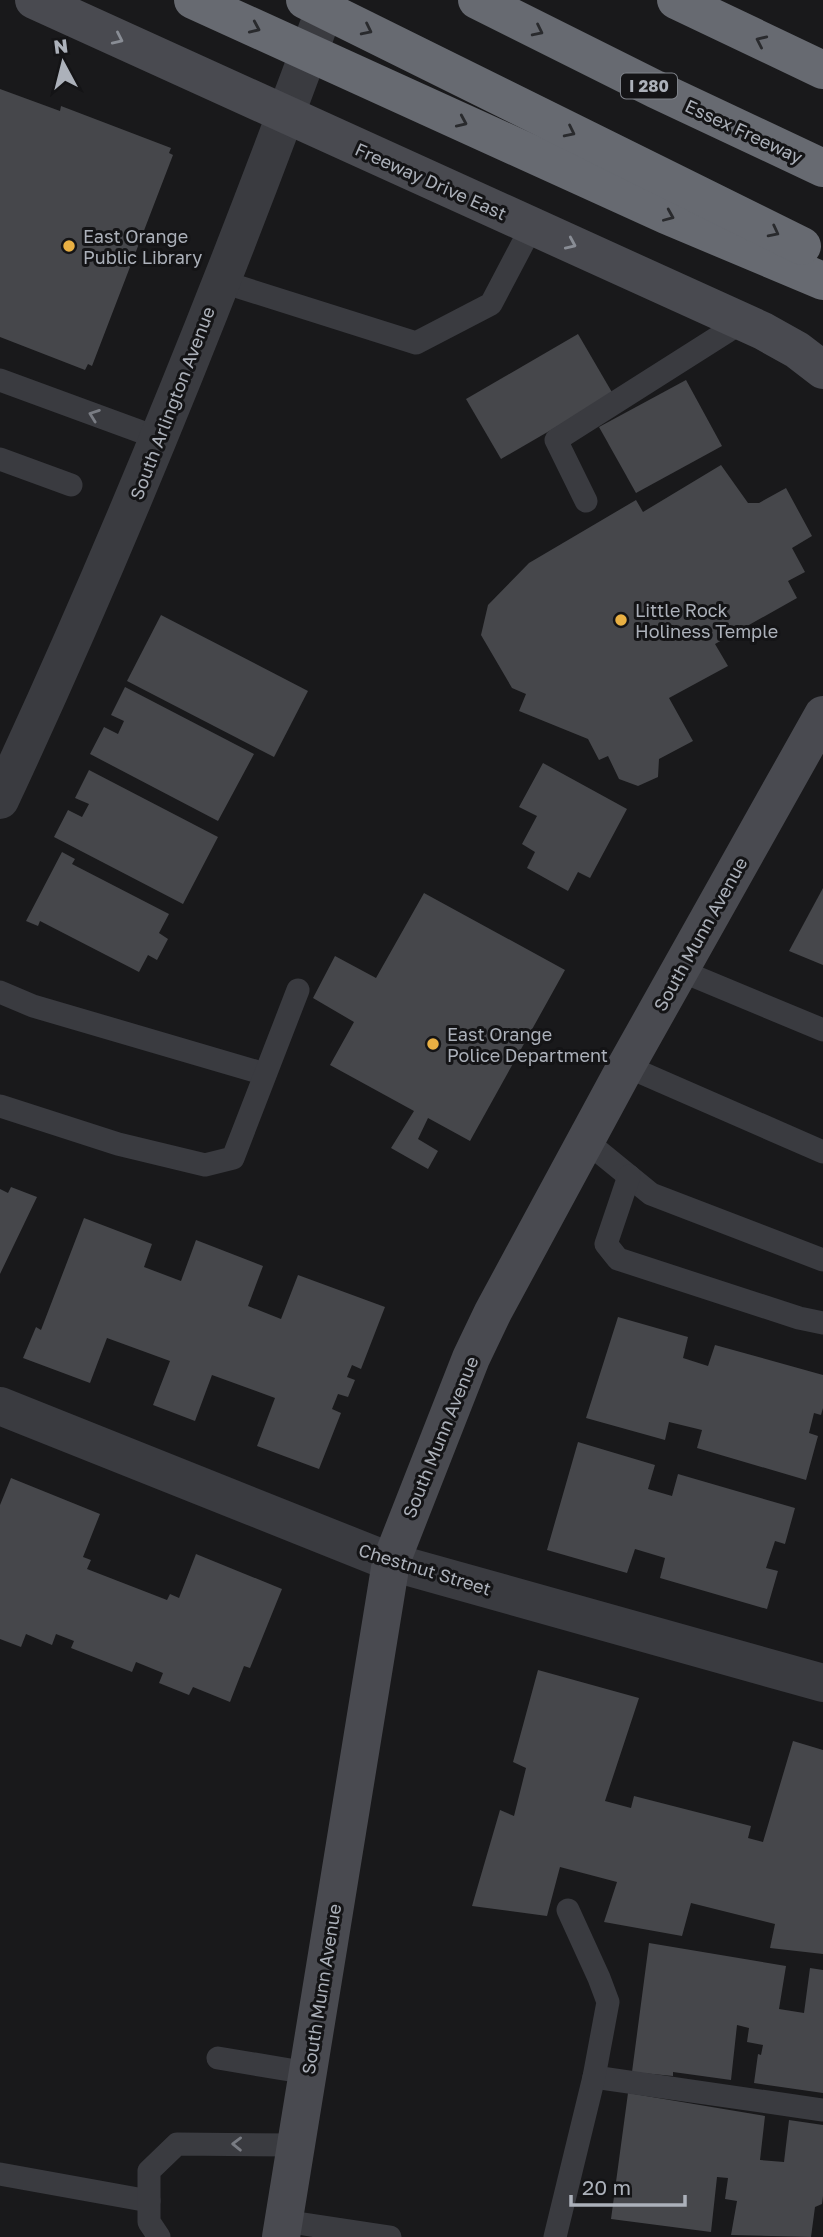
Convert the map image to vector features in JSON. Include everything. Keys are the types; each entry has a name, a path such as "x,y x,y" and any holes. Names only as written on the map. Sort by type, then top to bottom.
{"highway":[{"path":"193,0 666,215 823,281"},
{"path":"306,0 823,257"},
{"name":"Essex Freeway","path":"477,0 655,89 823,168"},
{"path":"676,0 823,70"}],"main road":[{"name":"Freeway Drive East","path":"34,0 290,102 532,226 753,326 797,350 823,370"},
{"path":"753,326 823,356"},
{"name":"South Munn Avenue","path":"282,2229 391,1562 471,1358 516,1268 823,715"}],"street":[{"name":"South Arlington Avenue","path":"0,800 9,759 104,573 328,0"},
{"name":"Chestnut Street","path":"0,1406 391,1562 823,1683"}],"lane":[{"path":"220,281 416,343 491,304 532,226"},
{"path":"586,501 556,440 753,326"},
{"path":"0,380 158,438"},
{"path":"0,459 71,485"},
{"path":"679,971 823,1030"},
{"path":"0,1106 118,1144 205,1165 233,1158 298,990"},
{"path":"0,992 33,1006 265,1074"},
{"path":"626,1066 823,1152"},
{"path":"586,1141 651,1194 823,1259"},
{"path":"629,1176 606,1244 618,1259 799,1318 823,1323"},
{"path":"555,2237 594,2077 608,2003 568,1910"},
{"path":"218,2058 308,2073"},
{"path":"594,2077 823,2110"},
{"path":"159,2237 149,2222 149,2171 177,2144 296,2145"},
{"path":"0,2174 149,2201"},
{"path":"282,2229 390,2237"}],"building":[{"name":"East Orange Public Library","path":"0,89 60,111 61,106 171,148 169,153 173,155 92,366 88,364 85,370 0,337"},
{"path":"578,334 613,394 501,459 466,399"},
{"path":"686,380 722,446 636,493 599,427"},
{"name":"Little Rock Holiness Temple","path":"721,465 748,503 759,503 786,488 812,536 792,548 805,572 788,581 797,598 715,644 728,666 669,698 693,741 659,759 658,777 638,786 619,779 608,756 599,760 588,739 519,711 526,694 512,688 481,635 488,605 529,563 636,500 643,512"},
{"path":"161,615 308,691 274,757 127,681"},
{"path":"125,687 254,754 218,821 90,754 104,727 118,734 124,721 111,715"},
{"path":"543,763 627,809 590,878 578,872 568,891 527,868 535,852 522,844 537,816 519,807"},
{"path":"89,770 218,837 183,904 54,837 68,810 82,817 89,804 75,798"},
{"path":"62,852 75,859 72,864 169,914 159,933 168,939 157,960 148,955 139,972 40,921 38,926 26,921"},
{"path":"823,888 823,965 789,951"},
{"name":"East Orange Police Department","path":"424,893 565,970 470,1141 428,1118 418,1139 438,1151 428,1169 391,1148 414,1111 330,1065 354,1022 313,998 335,956 376,978"},
{"path":"11,1187 37,1197 0,1274 0,1189 8,1193"},
{"path":"84,1218 152,1244 144,1267 181,1281 196,1240 263,1266 248,1306 281,1319 298,1275 385,1307 361,1369 352,1365 347,1377 355,1380 348,1397 338,1394 332,1409 341,1413 319,1469 257,1446 275,1398 212,1375 195,1421 153,1405 170,1361 107,1338 90,1383 23,1358 36,1327 41,1330"},
{"path":"618,1317 688,1337 683,1358 708,1366 715,1345 823,1375 823,1408 821,1415 814,1413 809,1433 818,1436 806,1480 697,1448 702,1430 669,1422 665,1440 586,1418"},
{"path":"578,1442 655,1465 648,1489 672,1496 678,1474 795,1508 785,1544 775,1541 766,1568 778,1571 767,1609 660,1578 665,1558 635,1549 627,1573 547,1550"},
{"path":"11,1478 100,1514 83,1557 91,1560 87,1569 167,1600 170,1594 179,1598 196,1554 282,1589 250,1668 244,1666 230,1702 193,1687 189,1695 159,1683 163,1673 136,1662 132,1672 71,1648 74,1641 56,1634 52,1645 26,1634 21,1647 0,1639 0,1505"},
{"path":"538,1670 639,1698 605,1801 631,1808 634,1796 751,1826 748,1838 763,1842 793,1741 823,1750 823,1954 770,1948 775,1924 691,1903 682,1936 604,1922 617,1882 560,1867 547,1916 472,1906 500,1810 514,1816 526,1768 513,1762"},
{"path":"649,1943 786,1966 779,2009 804,2013 810,1968 823,1970 823,2093 754,2083 758,2054 761,2055 763,2045 747,2042 749,2028 737,2025 731,2080 673,2072 673,2076 632,2072"},
{"path":"628,2093 765,2116 760,2160 784,2162 789,2120 823,2125 823,2196 822,2204 815,2207 811,2237 731,2235 737,2201 725,2199 728,2178 717,2177 711,2232 611,2219"}],"place":[{"name":"East Orange Public Library","path":"69,246"},
{"name":"Little Rock Holiness Temple","path":"621,620"},
{"name":"East Orange Police Department","path":"433,1044"}]}
